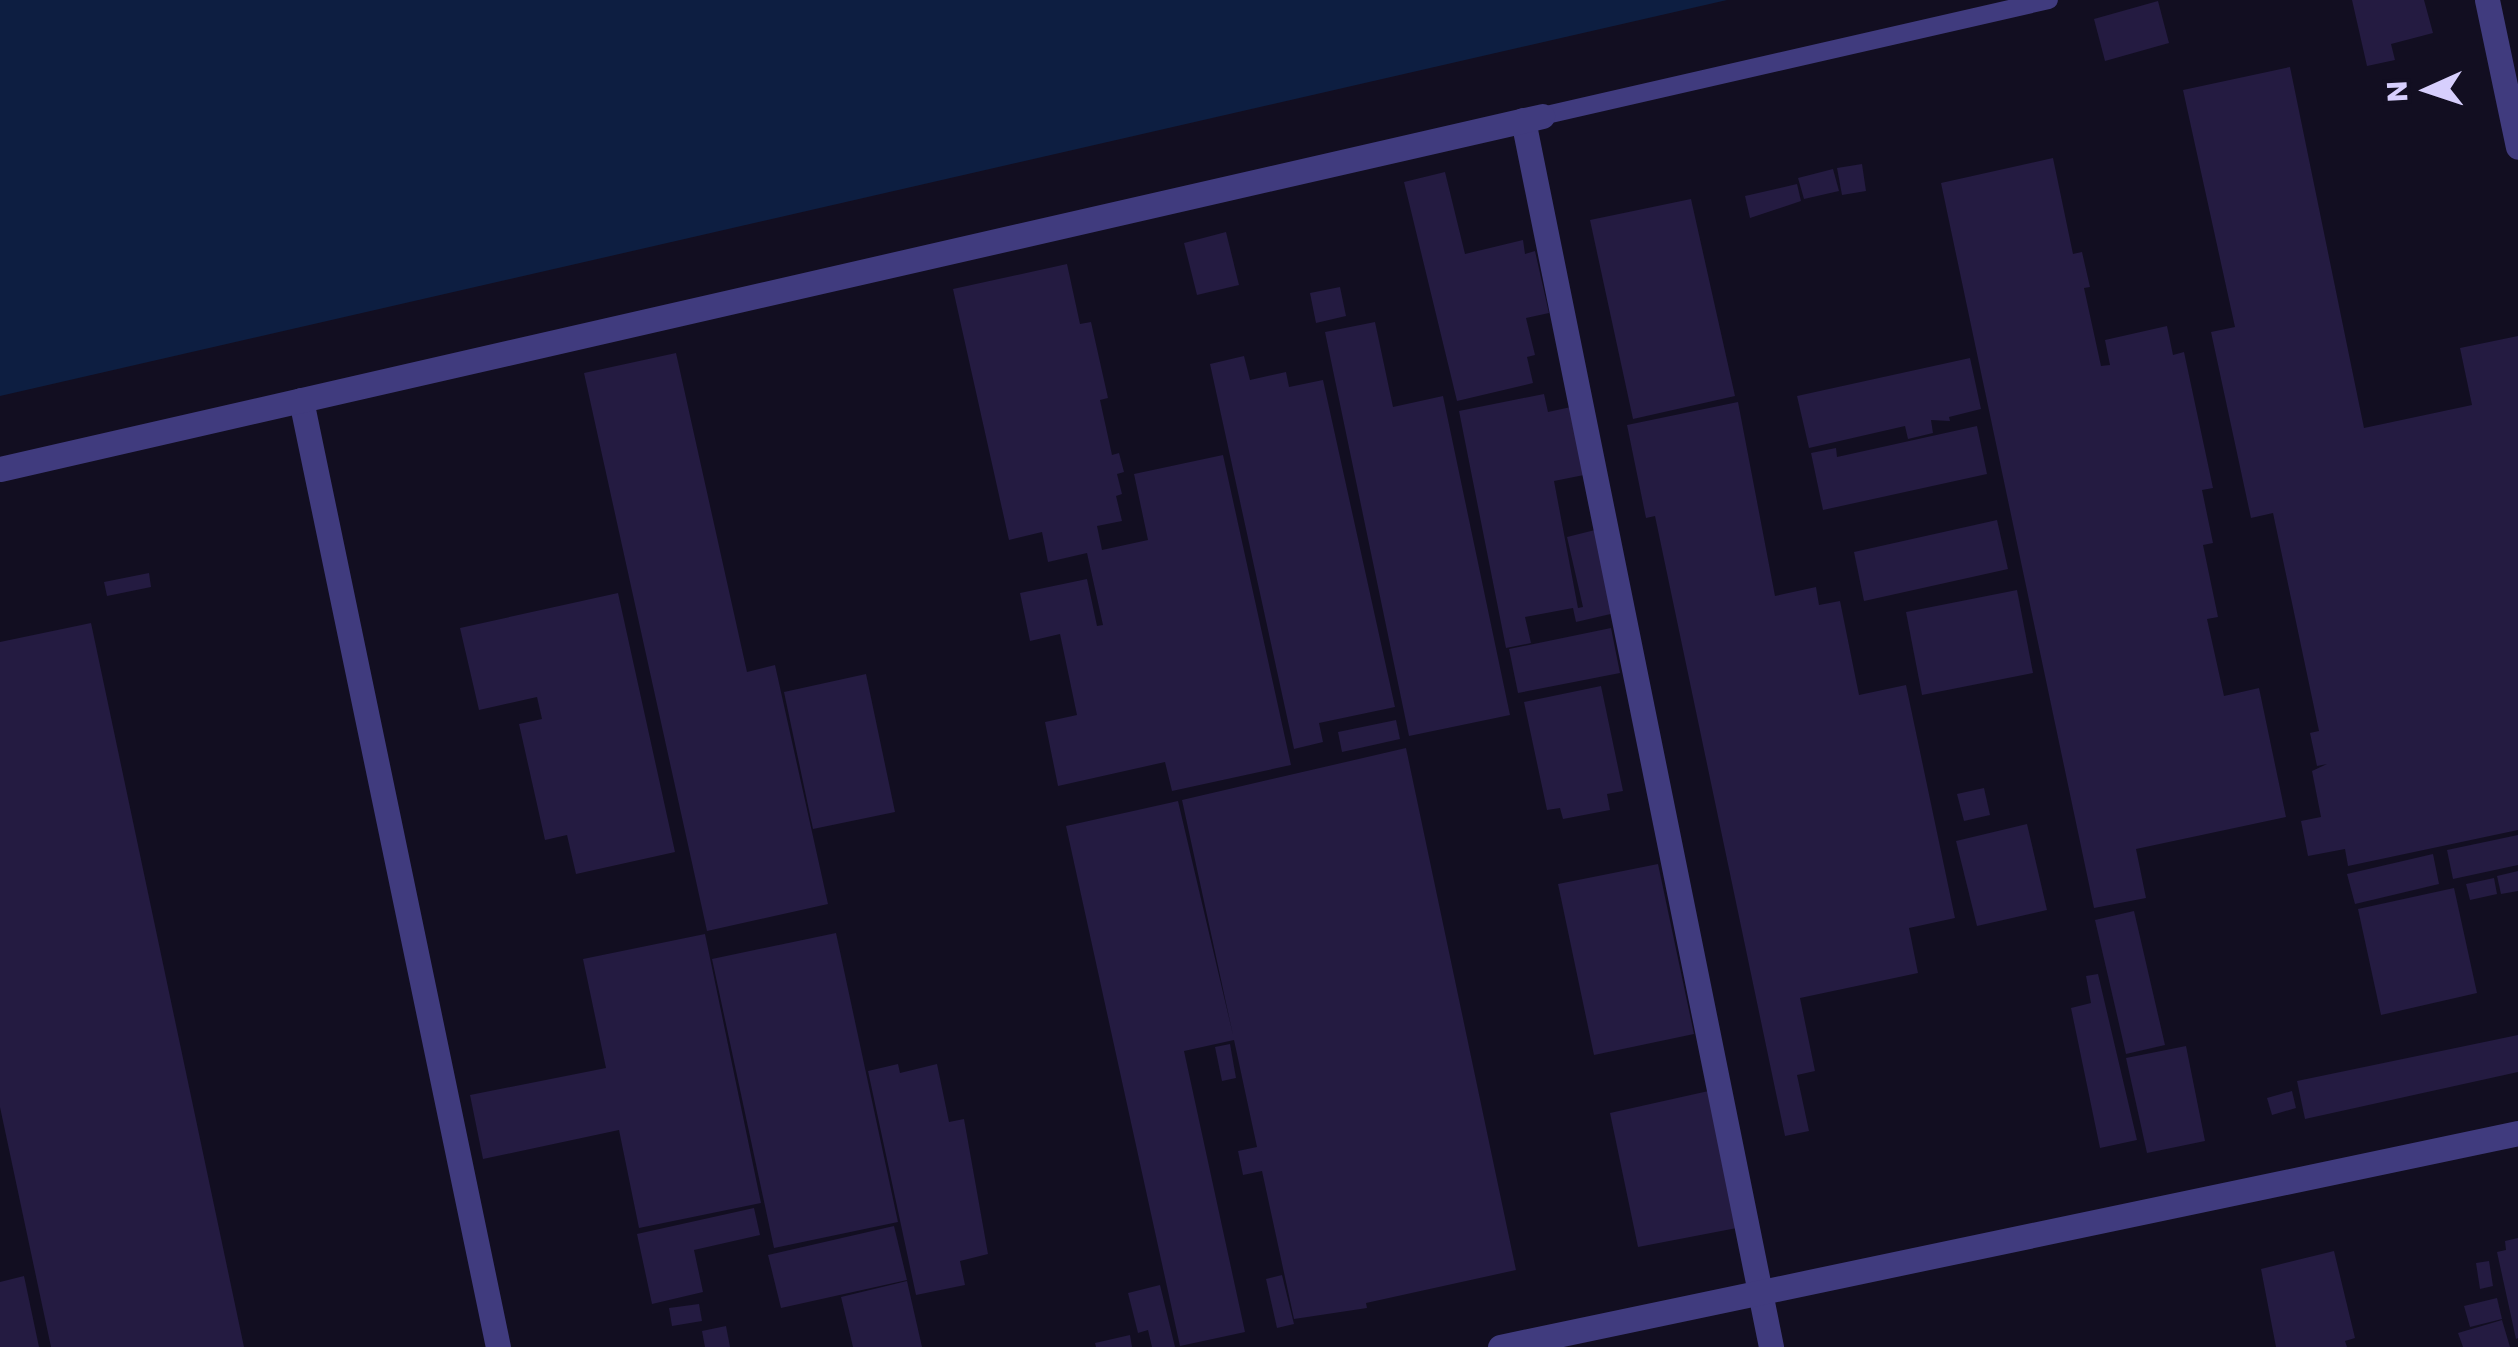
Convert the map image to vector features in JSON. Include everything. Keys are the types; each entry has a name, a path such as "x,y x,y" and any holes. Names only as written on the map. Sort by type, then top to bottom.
{"street":[{"path":"2486,0 2518,147"},
{"path":"0,469 1533,118 1771,1347"},
{"path":"301,400 498,1347"},
{"path":"1500,1347 2518,1133"}],"lane":[{"path":"1533,118 2049,0"}],"water":[{"path":"0,0 1727,0 0,396"}],"building":[{"path":"2352,0 2424,0 2433,33 2391,44 2395,60 2367,66"},
{"path":"2158,1 2169,43 2105,61 2094,19"},
{"path":"2290,67 2364,428 2472,405 2460,348 2518,336 2518,830 2348,866 2345,849 2308,856 2301,821 2321,817 2312,771 2327,764 2317,766 2310,733 2319,731 2273,513 2251,518 2211,332 2235,327 2183,90"},
{"path":"2053,158 2073,254 2082,252 2090,287 2084,288 2101,366 2110,365 2105,340 2167,326 2173,355 2184,352 2213,488 2202,490 2213,543 2203,545 2218,617 2207,619 2224,696 2259,688 2286,817 2136,849 2146,898 2094,908 1941,183"},
{"path":"1862,164 1866,191 1842,195 1837,168"},
{"path":"1833,169 1839,191 1804,199 1798,178"},
{"path":"1445,172 1465,254 1523,240 1525,254 1535,251 1549,313 1526,318 1535,355 1527,357 1533,383 1457,401 1404,182"},
{"path":"1797,184 1801,201 1750,218 1745,196"},
{"path":"1691,199 1735,396 1633,419 1590,220"},
{"path":"1226,232 1239,285 1197,295 1184,243"},
{"path":"1067,264 1080,324 1091,322 1108,398 1100,400 1112,455 1119,453 1124,472 1117,474 1122,494 1116,496 1122,521 1097,526 1102,550 1148,540 1134,474 1223,455 1291,765 1172,791 1165,762 1058,786 1045,722 1077,715 1060,634 1030,641 1020,593 1087,579 1097,626 1103,625 1087,553 1048,562 1042,532 1009,540 953,289"},
{"path":"1340,287 1346,316 1316,323 1310,293"},
{"path":"1375,322 1393,407 1443,396 1510,715 1409,736 1325,332"},
{"path":"676,353 747,672 775,665 828,904 707,931 584,373"},
{"path":"1244,356 1250,380 1286,372 1289,387 1323,380 1395,707 1319,723 1323,742 1294,749 1210,364"},
{"path":"1970,358 1981,409 1949,417 1950,421 1931,420 1933,433 1908,439 1905,426 1809,448 1797,396"},
{"path":"1544,394 1548,412 1571,407 1584,475 1554,481 1578,608 1583,607 1567,537 1595,530 1615,613 1576,622 1573,608 1525,617 1531,643 1506,648 1459,411"},
{"path":"1738,402 1775,596 1816,587 1819,605 1840,601 1859,695 1906,685 1955,918 1909,928 1918,973 1800,998 1815,1071 1797,1075 1809,1131 1785,1136 1655,516 1646,518 1627,425"},
{"path":"1977,426 1987,474 1823,510 1811,453 1836,448 1837,457"},
{"path":"1997,520 2008,569 1864,601 1854,552"},
{"path":"149,573 151,587 107,596 104,582"},
{"path":"2017,590 2033,673 1922,695 1906,612"},
{"path":"618,593 675,852 576,874 567,835 545,840 519,724 542,719 537,697 479,710 460,628"},
{"path":"91,623 244,1347 51,1347 0,1107 0,642"},
{"path":"1611,628 1620,673 1518,693 1509,649"},
{"path":"866,674 895,812 813,829 784,692"},
{"path":"1601,686 1623,791 1607,794 1610,810 1563,819 1560,808 1547,810 1524,702"},
{"path":"1396,720 1400,739 1342,752 1338,732"},
{"path":"1406,748 1516,1270 1366,1303 1367,1308 1294,1319 1262,1171 1243,1175 1238,1151 1257,1147 1234,1040 1184,1051 1245,1332 1180,1346 1066,826 1178,801 1233,1035 1182,800"},
{"path":"1984,788 1990,815 1964,821 1957,794"},
{"path":"2027,824 2047,910 1977,926 1956,841"},
{"path":"2518,835 2518,865 2453,879 2447,850"},
{"path":"2433,854 2439,884 2355,904 2347,874"},
{"path":"1658,864 1694,1034 1594,1055 1558,884"},
{"path":"2518,871 2518,891 2501,894 2497,876"},
{"path":"2494,878 2497,894 2470,900 2466,884"},
{"path":"2454,888 2477,993 2381,1015 2358,909"},
{"path":"2134,911 2165,1045 2126,1054 2095,920"},
{"path":"836,933 898,1222 774,1248 712,959"},
{"path":"705,934 761,1203 639,1228 619,1130 483,1159 470,1095 606,1068 583,959"},
{"path":"2098,974 2137,1140 2100,1148 2071,1008 2091,1003 2086,976"},
{"path":"2518,1035 2518,1072 2305,1119 2297,1081"},
{"path":"1230,1044 1236,1078 1222,1081 1215,1047"},
{"path":"2186,1046 2205,1141 2147,1153 2126,1058"},
{"path":"898,1064 900,1073 937,1064 949,1122 964,1119 988,1254 960,1261 965,1285 916,1295 868,1071"},
{"path":"1713,1090 1742,1227 1638,1247 1610,1113"},
{"path":"2292,1091 2296,1108 2272,1115 2267,1098"},
{"path":"754,1208 760,1235 694,1250 703,1292 652,1304 637,1234"},
{"path":"894,1226 907,1280 781,1308 768,1255"},
{"path":"2518,1238 2516,1339 2497,1252 2506,1250 2505,1241"},
{"path":"2334,1251 2355,1338 2345,1341 2347,1347 2276,1347 2261,1269"},
{"path":"2489,1261 2493,1286 2480,1289 2476,1263"},
{"path":"1282,1275 1294,1324 1277,1328 1266,1279"},
{"path":"24,1276 39,1347 0,1347 0,1282"},
{"path":"907,1281 922,1347 853,1347 841,1297"},
{"path":"1160,1285 1175,1347 1152,1347 1148,1330 1138,1333 1128,1293"},
{"path":"2497,1298 2502,1319 2470,1327 2464,1306"},
{"path":"699,1304 702,1321 672,1326 669,1308"},
{"path":"2502,1320 2510,1347 2463,1347 2458,1333"},
{"path":"726,1326 730,1347 705,1347 702,1331"},
{"path":"1130,1335 1132,1347 1096,1347 1095,1343"}]}
